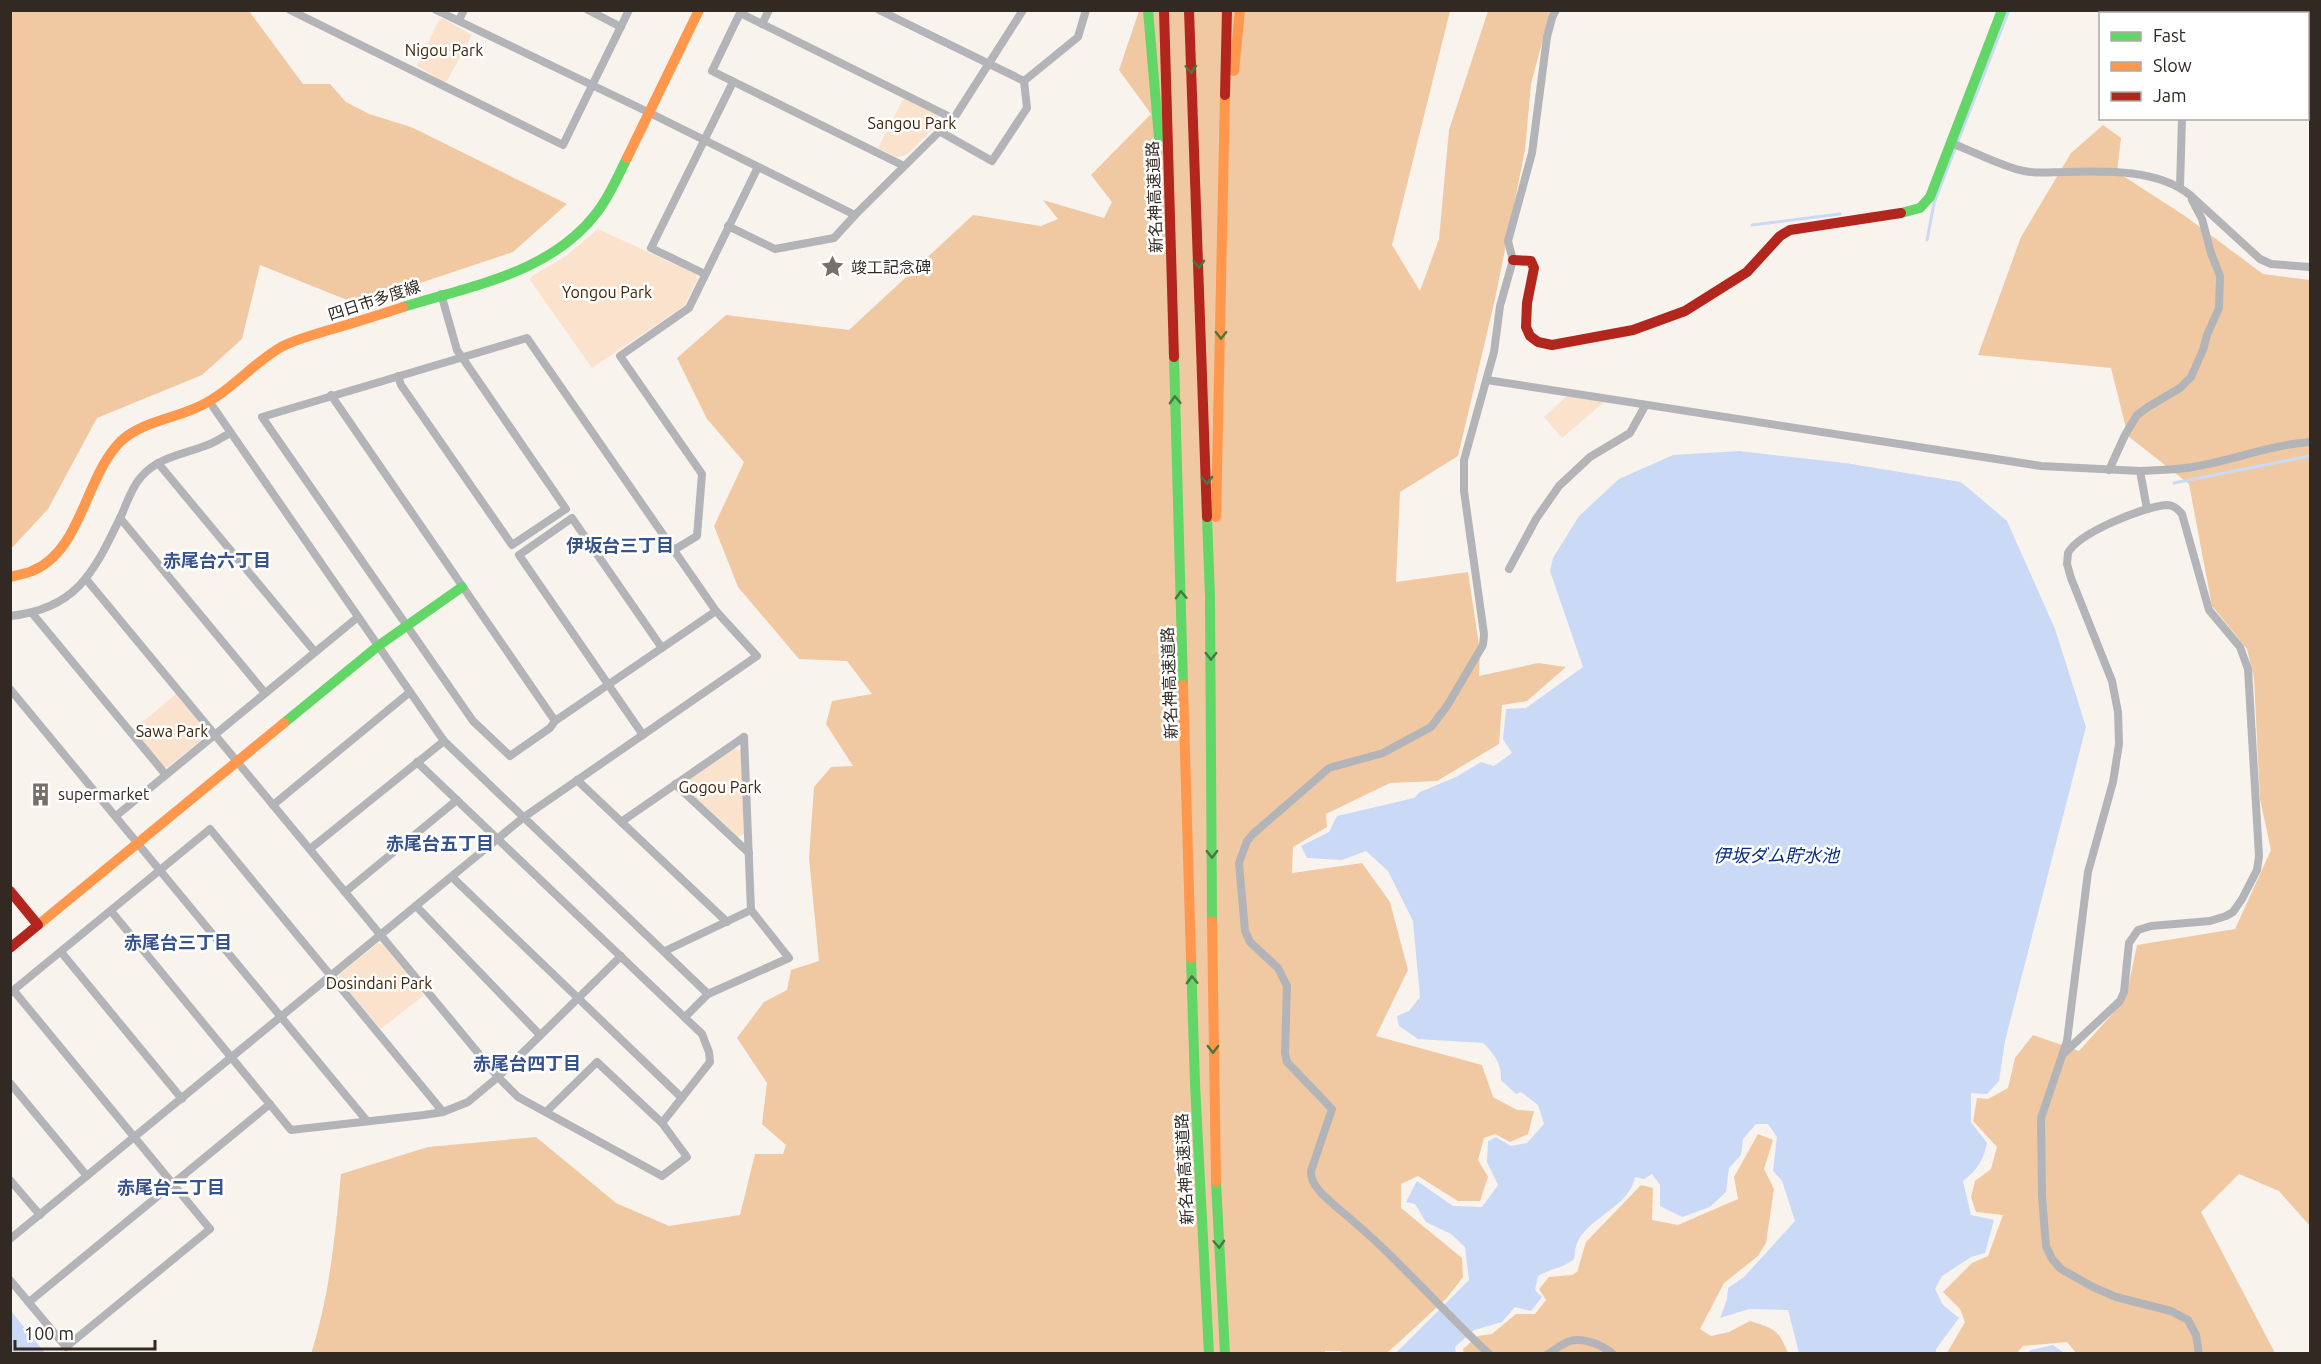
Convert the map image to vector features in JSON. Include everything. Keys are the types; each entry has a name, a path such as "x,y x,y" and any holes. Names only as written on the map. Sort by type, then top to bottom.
{"main road":[{"name":"四日市多度線","path":"10,577 26,575 37,569 46,564 61,549 108,459 121,441 150,424 191,410 209,401 270,354 292,342 522,270 544,261 570,243 592,220 607,198 699,10"},
{"path":"1148,10 1155,109 1169,205"},
{"name":"新名神高速道路","path":"1164,10 1195,1084 1209,1353"},
{"name":"新名神高速道路","path":"1189,10 1210,597 1214,1086 1217,1210 1225,1353"},
{"path":"1210,597 1216,516 1227,10"},
{"path":"1224,214 1240,10"},
{"path":"1514,260 1531,261 1534,268 1525,322 1528,333 1540,344 1552,345 1641,328 1685,311 1747,272 1780,236 1790,230 1899,214 1920,208 1930,197 1955,144 2002,10"},
{"path":"10,948 378,646 462,587"},
{"path":"10,891 38,925"}],"street":[{"path":"290,10 563,145 629,10"},
{"path":"436,10 855,215"},
{"path":"459,20 464,10"},
{"path":"588,10 621,27"},
{"path":"762,24 769,10"},
{"path":"879,10 1024,81"},
{"path":"729,226 775,249 830,241 952,118 1023,10"},
{"path":"1024,81 1078,37 1086,10"},
{"path":"1489,1353 1391,1254 1323,1195 1311,1178 1311,1171 1332,1109 1287,1062 1285,1053 1287,986 1278,968 1247,938 1239,863 1247,841 1253,834 1329,768 1383,753 1431,727 1447,706 1481,648 1484,634 1464,491 1464,460 1494,352 1500,306 1514,260 1508,241 1532,153 1547,37 1556,10"},
{"path":"904,166 712,72 740,13 952,118"},
{"path":"939,131 992,160 1027,108 1024,81"},
{"path":"705,274 651,248 733,82"},
{"path":"2180,187 2182,120"},
{"path":"1955,144 2022,171 2143,175 2180,187 2254,255 2271,264 2310,267"},
{"path":"674,550 697,536 702,474 620,356 688,308 758,167"},
{"path":"2109,470 2137,415 2180,388 2191,377 2204,350 2207,335 2219,308 2219,271 2211,253 2202,219 2190,195"},
{"path":"398,376 401,385 512,545 566,508 457,350 441,294"},
{"path":"10,1239 524,818 757,656 716,612 530,341 523,338 262,417 475,724 510,756 550,728 555,721 716,612"},
{"path":"1487,380 2041,466 2140,471 2187,468 2280,445 2310,442"},
{"path":"331,395 555,721"},
{"path":"209,401 444,741 708,994"},
{"path":"1509,569 1536,519 1559,486 1590,457 1630,434 1645,406"},
{"path":"10,616 32,613 60,601 87,579 108,544 141,477 158,463 231,433"},
{"path":"158,463 315,652"},
{"path":"2140,471 2147,509"},
{"path":"2063,1054 2120,1001 2124,992 2129,943 2138,930 2151,926 2219,919 2230,914 2242,899 2259,863 2248,669 2241,647 2209,610 2182,514 2174,506 2147,509 2080,539 2070,548 2067,559 2075,589 2112,681 2118,712 2119,744 2113,782 2088,872 2069,1030 2063,1054 2048,1093 2041,1127 2042,1196 2046,1246 2049,1254 2061,1269 2092,1287 2116,1297 2181,1315 2193,1326 2199,1353"},
{"path":"120,518 265,693"},
{"path":"643,735 519,555 572,518 662,648"},
{"path":"87,579 498,1077 518,1097 662,1176 687,1157 662,1124 597,1062 546,1112"},
{"path":"32,613 166,775"},
{"path":"116,816 358,617"},
{"path":"10,689 367,1121"},
{"path":"273,805 410,692"},
{"path":"621,822 744,737 751,910 789,958 708,994 685,1017"},
{"path":"310,849 444,741"},
{"path":"417,762 702,1034 710,1062 662,1124"},
{"path":"577,780 727,922"},
{"path":"675,784 749,853"},
{"path":"345,892 457,800"},
{"path":"10,1280 66,1347 210,1229 12,992 210,829 443,1112"},
{"path":"452,877 682,1098"},
{"path":"416,906 540,1035"},
{"path":"665,951 751,910"},
{"path":"111,911 291,1131 443,1112 468,1102 498,1077 621,956"},
{"path":"61,952 182,1098"},
{"path":"10,1083 87,1176"},
{"path":"29,1302 270,1104"},
{"path":"10,1180 40,1215"},
{"path":"1548,1353 1570,1341 1587,1341 1613,1353"}],"green space":[{"name":"Nigou Park","path":"442,18 472,35 447,81 444,82 417,66"},
{"name":"Sangou Park","path":"905,99 939,116 939,123 906,155 896,157 878,148"},
{"name":"Yongou Park","path":"598,229 696,274 697,280 684,306 592,368 530,280 532,276 566,256"},
{"path":"1568,395 1604,402 1562,438 1544,417"},
{"name":"Sawa Park","path":"176,694 207,732 207,735 168,767 164,767 133,730"},
{"name":"Gogou Park","path":"734,748 741,751 744,834 738,837 685,787 684,783"},
{"name":"Dosindani Park","path":"378,943 382,944 424,995 381,1029 339,979 339,975"}],"shaded area":[{"path":"10,11 249,11 303,84 330,84 346,102 369,114 411,127 567,204 513,252 357,304 260,265 242,339 202,375 97,418 48,509 11,549"},
{"path":"1139,11 1450,11 1392,245 1420,291 1439,239 1449,130 1488,11 1560,11 1547,24 1531,84 1525,150 1495,299 1458,456 1400,492 1396,582 1468,572 1480,651 1479,676 1538,663 1566,667 1527,701 1502,705 1499,744 1437,781 1390,783 1326,814 1327,827 1293,847 1292,873 1362,863 1390,902 1408,970 1376,1036 1482,1065 1493,1097 1517,1110 1534,1111 1528,1134 1510,1142 1495,1134 1484,1138 1478,1160 1488,1177 1480,1201 1458,1201 1418,1176 1401,1184 1401,1208 1462,1258 1463,1277 1446,1299 1387,1353 1325,1351 1325,1354 311,1354 327,1287 341,1174 428,1147 536,1137 616,1203 669,1226 740,1215 755,1154 783,1154 786,1145 762,1124 767,1083 737,1038 764,1002 787,990 791,970 819,961 809,858 814,787 831,767 853,766 826,724 832,701 872,694 847,661 799,659 738,587 714,526 744,462 707,419 677,358 726,315 849,330 973,215 1041,226 1058,219 1043,200 1104,218 1112,202 1091,175 1151,114 1119,70"},
{"path":"2103,125 2121,138 2117,172 2185,216 2263,274 2310,280 2310,1226 2279,1191 2239,1174 2201,1212 2275,1353 2076,1353 2067,1342 2023,1346 2017,1353 1947,1353 1965,1322 1960,1309 1943,1292 1972,1263 1988,1256 2003,1215 1976,1212 1971,1197 1975,1181 1991,1169 1997,1147 1973,1121 1977,1098 1988,1099 2008,1088 2015,1058 2033,1035 2079,1051 2122,1003 2127,993 2137,945 2235,929 2271,850 2260,799 2254,678 2247,649 2212,606 2189,484 2128,436 2111,368 1978,355 2021,237 2071,153"},
{"path":"1758,1134 1773,1140 1764,1169 1774,1189 1766,1243 1758,1256 1724,1283 1700,1329 1711,1336 1729,1332 1750,1321 1775,1331 1788,1353 1464,1354 1463,1349 1478,1336 1492,1334 1516,1314 1535,1314 1546,1300 1539,1289 1549,1277 1572,1275 1577,1272 1586,1242 1641,1185 1653,1188 1652,1220 1678,1225 1738,1199 1734,1177"}],"water":[{"name":"伊坂ダム貯水池","path":"1739,451 1845,463 1961,482 2007,521 2055,629 2086,727 2005,1041 1999,1081 1987,1094 1971,1093 1971,1122 1987,1143 1979,1164 1963,1181 1971,1215 1994,1220 1985,1253 1971,1257 1942,1276 1935,1289 1943,1305 1959,1318 1936,1349 1936,1353 1799,1353 1788,1310 1749,1309 1720,1318 1727,1299 1728,1288 1744,1277 1795,1221 1782,1181 1773,1171 1777,1137 1768,1124 1756,1124 1743,1139 1741,1155 1729,1168 1726,1192 1710,1207 1682,1217 1660,1206 1660,1185 1652,1174 1644,1179 1635,1177 1626,1196 1584,1232 1577,1243 1574,1259 1538,1276 1535,1290 1542,1297 1531,1311 1515,1307 1502,1322 1474,1330 1455,1347 1456,1353 1396,1353 1469,1280 1465,1247 1451,1234 1426,1222 1415,1204 1406,1202 1417,1181 1453,1206 1482,1207 1498,1185 1487,1162 1488,1141 1496,1137 1511,1146 1527,1143 1544,1124 1538,1105 1521,1092 1516,1094 1501,1080 1496,1060 1483,1043 1418,1039 1399,1026 1397,1016 1409,1011 1420,997 1413,921 1388,871 1366,851 1342,860 1307,858 1301,846 1329,832 1337,816 1414,798 1420,792 1456,777 1481,762 1494,766 1512,753 1503,739 1506,709 1526,708 1583,667 1550,571 1553,558 1579,516 1619,479 1673,455"},
{"path":"11,1311 45,1353 11,1353"},
{"path":"2053,1345 2064,1353 2027,1353 2031,1350"}],"waterway":[{"path":"1927,240 1934,203 2009,10"},
{"path":"1752,225 1840,214"},
{"path":"2174,483 2310,456"}],"traffic: fast":[{"path":"1148,10 1159,138"},
{"path":"1901,213 1920,208 1930,197 2002,10"},
{"path":"403,307 510,274 558,249 579,232 598,211 627,158"},
{"path":"1174,357 1183,685"},
{"path":"1207,517 1210,597 1212,921"},
{"path":"284,723 378,646 462,587"},
{"path":"1191,958 1209,1354"},
{"path":"1216,1182 1225,1354"}],"traffic: slow":[{"path":"627,158 699,10"},
{"path":"1234,71 1240,10"},
{"path":"1216,517 1225,95"},
{"path":"10,577 32,571 49,561 62,547 73,530 109,456 130,434 211,400 260,361 287,344 403,307"},
{"path":"1183,685 1191,958"},
{"path":"38,925 284,723"},
{"path":"1212,921 1216,1182"}],"traffic: jam":[{"path":"1164,10 1174,357"},
{"path":"1189,10 1207,517"},
{"path":"1225,95 1227,10"},
{"path":"1513,260 1531,261 1534,268 1527,303 1526,327 1530,336 1538,342 1552,345 1633,330 1685,311 1747,272 1780,236 1790,230 1901,213"},
{"path":"10,891 38,925 10,948"}],"place":[{"name":"竣工記念碑","path":"833,267"},
{"name":"supermarket","path":"40,794"}],"district":[{"name":"伊坂台三丁目","path":"620,545"},
{"name":"赤尾台六丁目","path":"217,560"},
{"name":"赤尾台五丁目","path":"440,843"},
{"name":"赤尾台三丁目","path":"178,942"},
{"name":"赤尾台四丁目","path":"527,1063"},
{"name":"赤尾台二丁目","path":"171,1187"}]}
